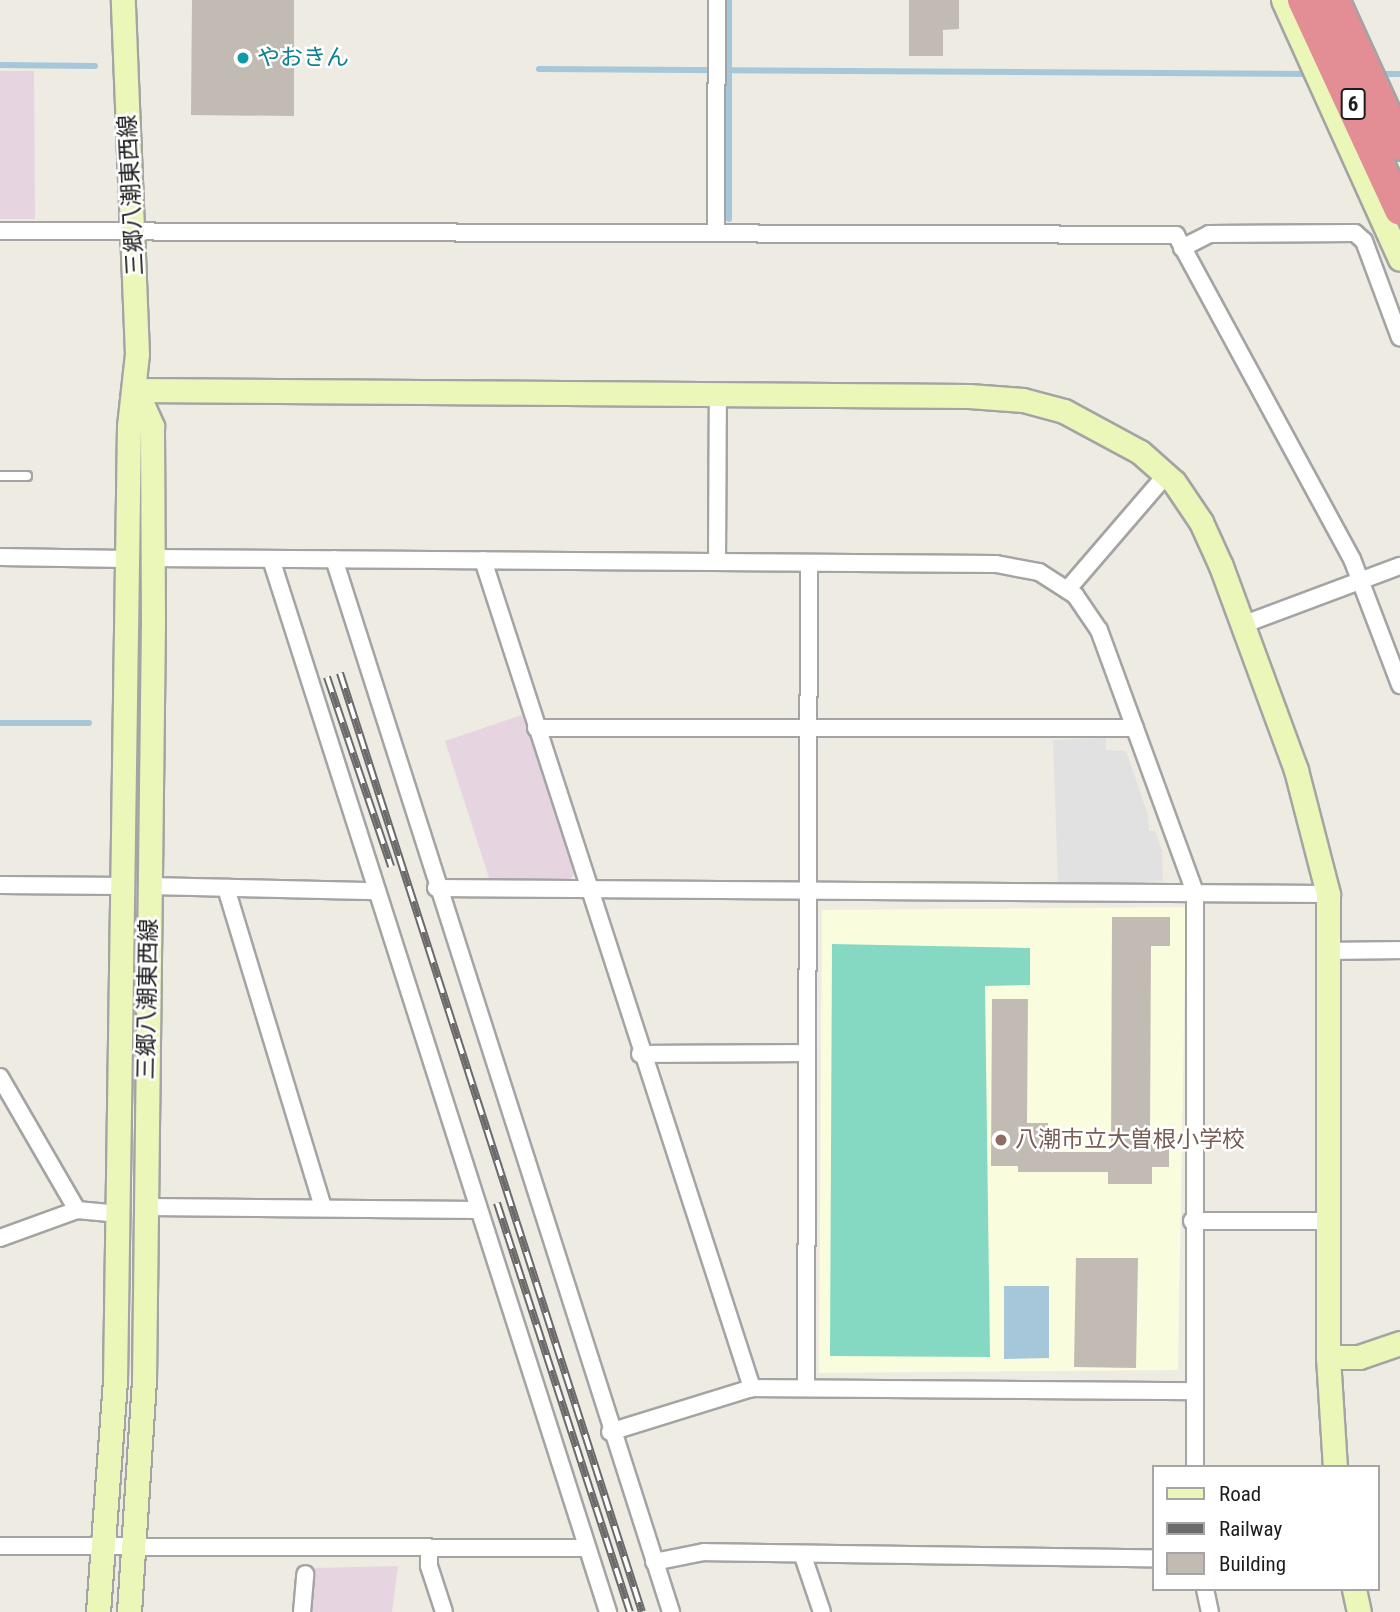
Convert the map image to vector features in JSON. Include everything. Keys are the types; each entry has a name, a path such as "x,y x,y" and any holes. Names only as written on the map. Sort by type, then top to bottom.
{"highway":[{"name":"6","path":"1303,0 1400,210"},
{"name":"6","path":"1334,0 1400,145"}],"street":[{"name":"三郷八潮東西線","path":"98,1612 105,1545 120,1213 129,426 136,390 135,233 123,0"},
{"path":"716,232 717,0"},
{"path":"1283,0 1400,259"},
{"path":"1342,0 1400,133"},
{"path":"0,231 1176,235 1361,581 1400,685"},
{"path":"1182,248 1209,234 1355,233 1364,241 1400,338"},
{"name":"三郷八潮東西線","path":"129,1612 135,1545 147,1207 150,886 152,426 136,390"},
{"path":"136,390 1023,400 1095,424 1140,452 1166,475 1200,522 1242,625 1296,770 1328,894 1331,951 1328,1357 1335,1465"},
{"path":"718,395 718,562"},
{"path":"1067,590 1166,475"},
{"path":"0,557 127,559"},
{"path":"150,558 996,564 1039,572 1067,590 1099,630 1195,893 1192,1221 1195,1465"},
{"path":"271,559 608,1612"},
{"path":"334,559 610,1432 671,1612"},
{"path":"482,561 589,887 640,1054 752,1388"},
{"path":"806,1386 809,563"},
{"path":"1242,625 1400,566"},
{"path":"536,728 1135,728"},
{"path":"0,885 125,886"},
{"path":"150,886 377,891"},
{"path":"226,888 323,1208"},
{"path":"436,888 1328,894"},
{"path":"1331,951 1400,950"},
{"path":"640,1054 806,1053"},
{"path":"0,1077 77,1210"},
{"path":"147,1207 478,1210"},
{"path":"0,1238 77,1210 120,1213"},
{"path":"1192,1221 1328,1222"},
{"path":"1328,1357 1359,1357 1400,1343"},
{"path":"610,1432 752,1388 806,1386 1192,1391"},
{"path":"0,1546 586,1548"},
{"path":"429,1549 429,1566 444,1612"},
{"path":"654,1562 704,1552 803,1556 1152,1558"},
{"path":"803,1556 822,1612"},
{"path":"302,1612 305,1574"},
{"path":"1205,1591 1210,1612"},
{"path":"1354,1591 1359,1612"}],"lane":[{"path":"0,476 27,476"}],"shaded area":[{"path":"0,71 34,71 35,219 0,219"},
{"path":"522,715 575,873 569,881 490,881 445,741"},
{"path":"1106,738 1106,750 1126,751 1148,815 1149,831 1155,831 1162,850 1163,881 1058,884 1053,740"},
{"name":"八潮市立大曽根小学校","path":"1186,907 1178,1370 819,1373 822,910"},
{"path":"398,1566 392,1612 310,1612 315,1568"}],"green space":[{"path":"832,944 1030,948 1030,985 985,986 990,1357 830,1356"}],"water":[{"path":"1004,1286 1049,1286 1049,1358 1004,1359"}],"building":[{"name":"やおきん","path":"192,0 294,0 294,116 191,115"},
{"path":"909,0 959,0 959,29 943,30 943,56 909,56"},
{"path":"1112,917 1170,917 1170,946 1151,946 1150,1136 1169,1136 1169,1167 1152,1167 1152,1184 1108,1184 1108,1172 1018,1172 1018,1166 991,1166 992,999 1028,999 1027,1123 1048,1123 1048,1152 1111,1152"},
{"path":"1076,1258 1138,1258 1136,1368 1074,1367"}],"waterway":[{"path":"729,0 729,219"},
{"path":"0,65 95,66"},
{"path":"539,69 1311,74"},
{"path":"1377,74 1400,74"},
{"path":"0,723 89,723"}],"railway":[{"path":"340,673 642,1612"},
{"path":"327,677 391,866"},
{"path":"497,1203 630,1612"}],"place":[{"name":"やおきん","path":"243,58"},
{"name":"八潮市立大曽根小学校","path":"1001,1140"}]}
